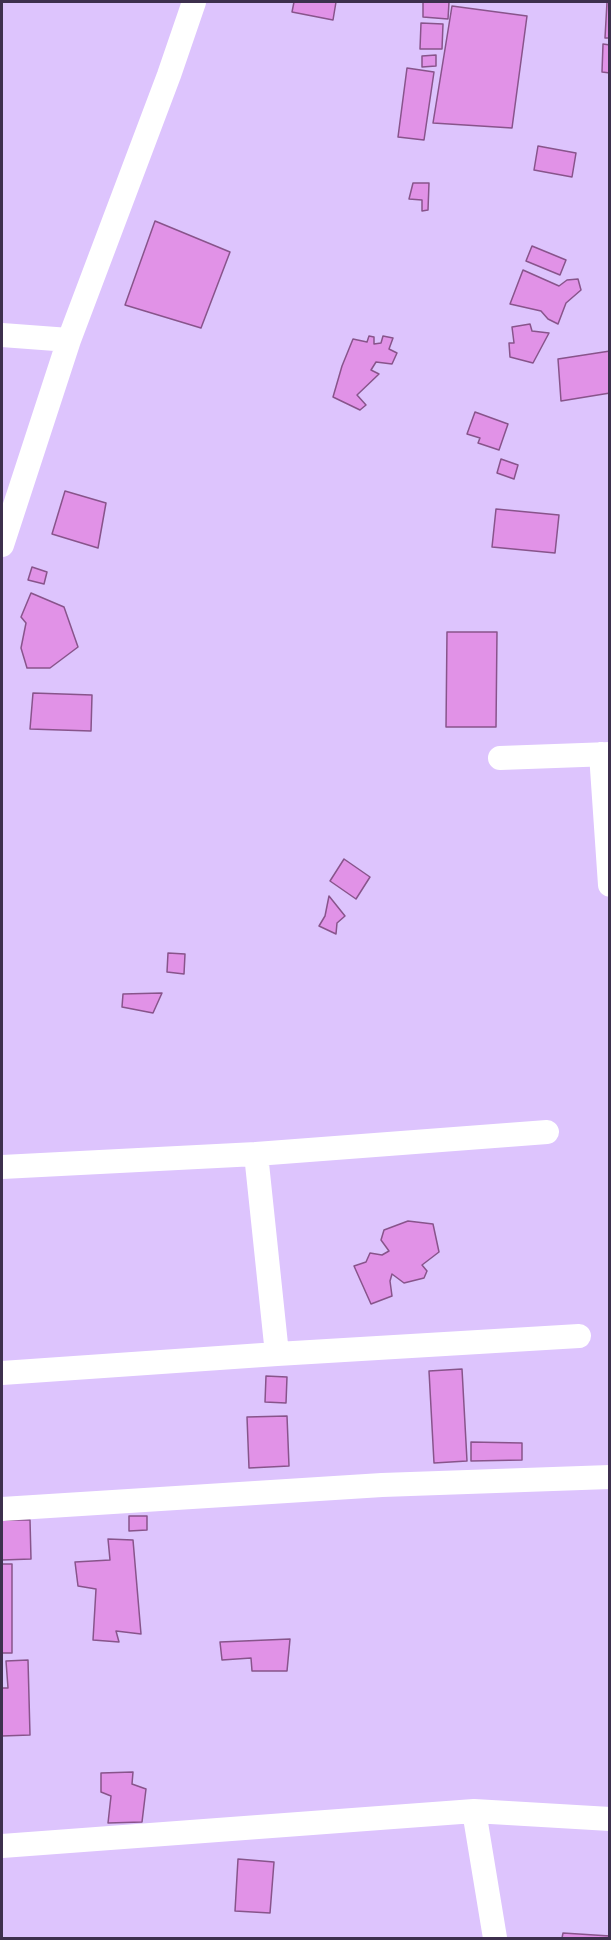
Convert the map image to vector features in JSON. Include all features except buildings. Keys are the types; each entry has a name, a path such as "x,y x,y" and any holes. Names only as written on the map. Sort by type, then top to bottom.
{"street":[{"path":"2,545 69,340 169,75 194,2"},
{"path":"2,335 69,340"},
{"path":"500,758 605,754 609,885"},
{"path":"2,1167 256,1154 547,1132"},
{"path":"256,1154 277,1354"},
{"path":"2,1373 579,1336"},
{"path":"2,1509 382,1485 609,1477"},
{"path":"474,1811 495,1938"},
{"path":"2,1846 474,1811 609,1819"}]}
